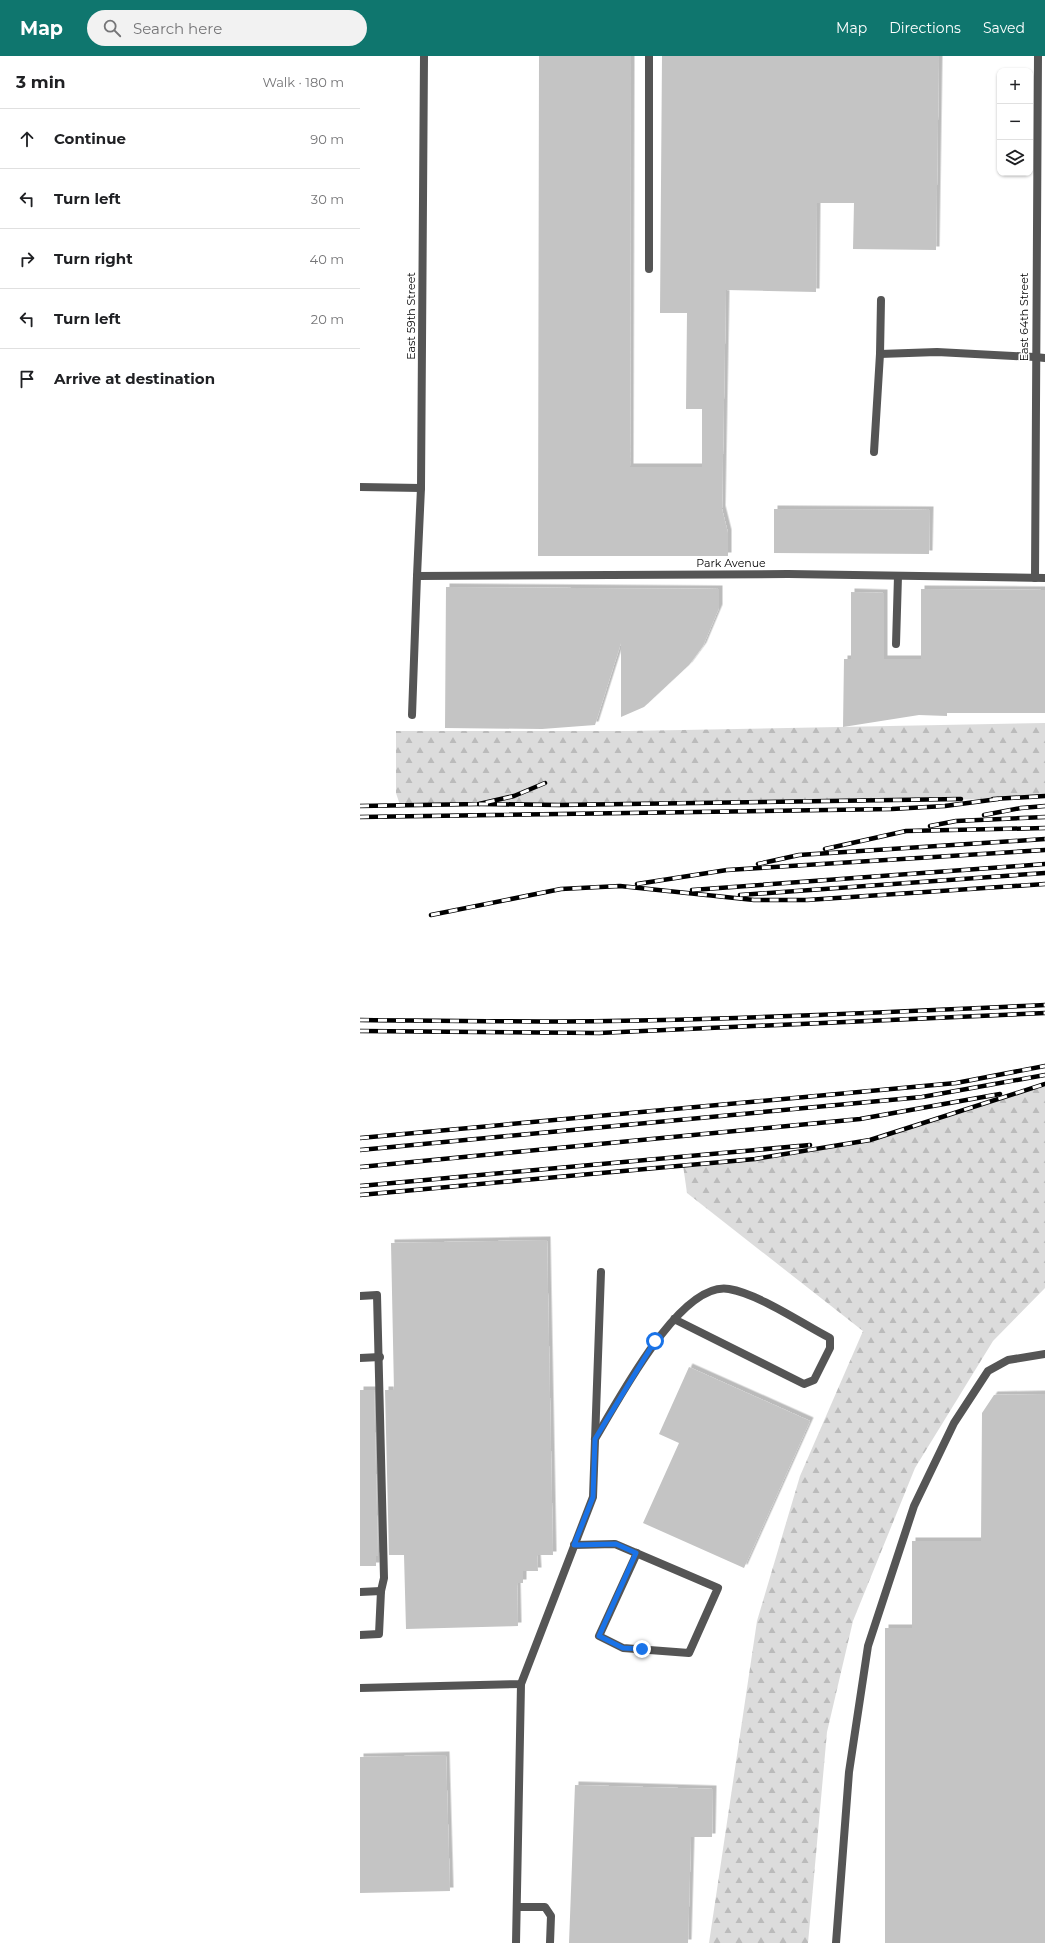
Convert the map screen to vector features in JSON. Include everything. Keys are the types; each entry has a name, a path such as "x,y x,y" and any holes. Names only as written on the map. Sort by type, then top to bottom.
{"street":[{"name":"East 59th Street","path":"412,715 421,488 424,56"},
{"path":"649,56 649,268"},
{"name":"East 64th Street","path":"1035,578 1035,357 1038,56"},
{"path":"874,452 880,354 881,300"},
{"path":"880,354 937,352 1045,358"},
{"path":"360,487 421,488"},
{"name":"Park Avenue","path":"417,576 788,574 1045,578"},
{"path":"896,644 898,576"},
{"path":"516,1943 520,1684 593,1497 601,1272"},
{"path":"595,1439 655,1341 674,1319 705,1292 727,1288 749,1294 830,1338 830,1348 814,1380 804,1384 674,1319"},
{"path":"360,1296 378,1295 384,1578 381,1591 379,1634 360,1635"},
{"path":"836,1943 849,1772 868,1646 914,1506 954,1423 988,1371 1008,1360 1045,1354"},
{"path":"360,1358 380,1357"},
{"path":"574,1545 616,1544 718,1588 689,1654 623,1648 599,1636 636,1553"},
{"path":"360,1592 381,1591"},
{"path":"360,1688 520,1684"},
{"path":"517,1907 545,1907 551,1916 550,1943"}],"green space":[{"path":"1045,723 1045,796 998,799 559,805 400,805 396,793 396,731 629,731"},
{"path":"1045,1084 1045,1288 993,1341 915,1468 853,1621 827,1732 808,1943 709,1943 757,1621 800,1476 863,1331 687,1193 683,1165 755,1159 870,1140"}],"building":[{"path":"539,56 631,56 630,467 702,467 702,409 686,409 687,313 660,313 662,56 939,56 936,250 853,249 854,203 817,203 816,292 726,290 722,509 728,533 728,556 538,556"},
{"path":"774,509 930,510 929,554 774,553"},
{"path":"446,587 719,589 719,608 703,646 689,665 644,707 621,717 621,643 595,725 542,729 445,728"},
{"path":"921,589 1045,590 1045,713 947,713 947,716 919,715 843,727 844,659 851,659 851,592 884,593 884,659 921,659"},
{"path":"547,1240 553,1555 537,1555 538,1571 523,1571 523,1583 517,1583 518,1626 406,1629 404,1555 389,1555 385,1390 394,1390 391,1243"},
{"path":"689,1367 810,1421 744,1568 643,1523 679,1443 659,1434"},
{"path":"360,1390 374,1390 378,1556 376,1556 376,1566 360,1566"},
{"path":"1045,1394 1045,1943 885,1943 885,1628 912,1628 912,1541 981,1541 982,1413 994,1395"},
{"path":"446,1755 450,1891 360,1893 360,1757"},
{"path":"575,1785 713,1789 712,1837 691,1837 688,1943 569,1943"}],"railway":[{"path":"360,806 479,804 514,796 545,783"},
{"path":"993,799 1045,796"},
{"path":"479,804 559,805 961,799"},
{"path":"360,817 892,809 945,806 998,799"},
{"path":"984,815 1021,808 1045,806"},
{"path":"930,826 956,821 1045,817"},
{"path":"825,849 906,831 1045,828"},
{"path":"758,864 799,855 1045,839"},
{"path":"637,884 727,870 1045,850"},
{"path":"692,890 1045,864"},
{"path":"740,895 1045,873"},
{"path":"431,915 561,889 620,886 754,900 807,900 1045,884"},
{"path":"360,1020 512,1022 625,1021 806,1016 1045,1005"},
{"path":"360,1031 599,1033 1045,1013"},
{"path":"360,1138 956,1083 1045,1066"},
{"path":"360,1150 922,1097 1045,1075"},
{"path":"360,1195 755,1159 870,1140 1045,1084"},
{"path":"360,1167 860,1119 1000,1094"},
{"path":"360,1186 810,1145"}],"route":[{"path":"642,1649 623,1648 599,1636 636,1553 616,1544 574,1545 593,1497 595,1439 655,1341"}]}
